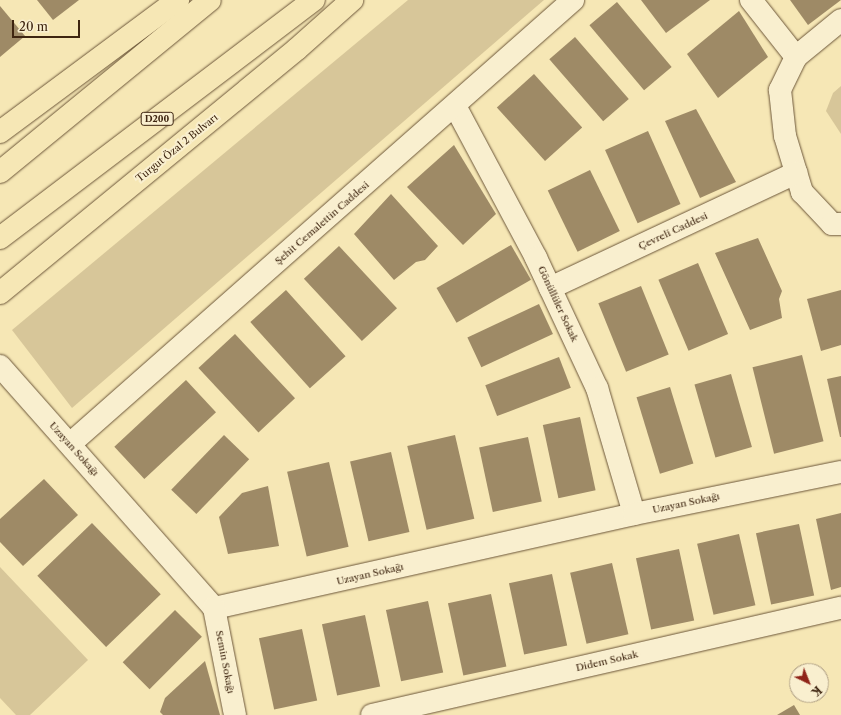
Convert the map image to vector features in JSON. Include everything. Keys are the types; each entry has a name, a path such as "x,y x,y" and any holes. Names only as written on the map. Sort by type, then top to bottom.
{"highway":[{"path":"0,132 178,0"},
{"path":"0,172 210,0"},
{"name":"D200","path":"0,238 314,0"},
{"name":"Turgut Özal 2 Bulvarı","path":"0,293 296,49 352,0"}],"street":[{"name":"Şehit Cemalettin Caddesi","path":"70,444 455,106 573,0"},
{"path":"751,0 796,57"},
{"path":"841,20 796,57 780,90 784,136 802,192 832,224 841,224"},
{"name":"Gönüllüler Sokak","path":"455,106 550,288 597,388 634,514"},
{"name":"Çevreli Caddesi","path":"550,288 796,173"},
{"name":"Uzayan Sokağı","path":"0,366 214,608 634,514 841,472"},
{"name":"Semin Sokağı","path":"214,608 235,715"},
{"name":"Didem Sokak","path":"372,715 841,608"}],"shaded area":[{"path":"408,0 544,0 72,408 12,330"},
{"path":"841,86 841,134 826,111 833,93"},
{"path":"0,567 88,660 30,715 16,715 0,698"}],"building":[{"path":"37,0 79,0 53,20"},
{"path":"641,0 710,0 666,33"},
{"path":"790,0 841,0 808,25"},
{"path":"617,2 672,67 644,90 589,25"},
{"path":"0,6 25,36 0,57"},
{"path":"739,11 768,57 718,98 687,54"},
{"path":"575,37 629,99 603,121 549,59"},
{"path":"534,74 582,128 545,161 497,107"},
{"path":"696,109 736,182 700,198 665,121"},
{"path":"648,131 681,204 638,223 605,150"},
{"path":"454,145 496,214 463,245 407,187"},
{"path":"590,170 620,231 578,252 548,191"},
{"path":"391,194 438,246 425,260 416,262 394,280 354,234"},
{"path":"758,238 782,291 779,299 782,318 750,330 715,253"},
{"path":"511,245 531,280 457,323 437,288"},
{"path":"339,246 397,308 362,341 304,279"},
{"path":"698,263 728,334 689,351 658,280"},
{"path":"641,286 669,355 626,372 598,303"},
{"path":"286,290 346,356 310,388 250,322"},
{"path":"841,290 841,345 821,351 807,299"},
{"path":"539,304 553,334 481,367 467,337"},
{"path":"235,334 295,398 258,432 198,368"},
{"path":"802,355 824,441 774,454 753,367"},
{"path":"559,357 571,388 497,416 485,385"},
{"path":"731,374 752,447 715,458 694,384"},
{"path":"841,376 841,437 840,437 827,379"},
{"path":"186,380 216,412 144,479 114,447"},
{"path":"670,387 693,464 660,474 637,397"},
{"path":"580,417 596,490 558,498 543,425"},
{"path":"224,435 249,459 196,514 171,490"},
{"path":"455,435 474,519 427,530 407,446"},
{"path":"528,437 542,502 493,512 479,447"},
{"path":"391,452 409,532 369,541 350,461"},
{"path":"329,462 349,547 307,556 287,472"},
{"path":"44,479 78,515 23,566 0,542 0,519"},
{"path":"268,486 279,546 228,554 219,517 242,493"},
{"path":"841,513 841,587 831,590 816,519"},
{"path":"92,523 161,594 106,647 37,576"},
{"path":"799,524 814,595 771,605 756,533"},
{"path":"739,534 755,605 714,615 697,544"},
{"path":"679,549 694,620 651,630 636,558"},
{"path":"612,563 628,634 587,644 570,573"},
{"path":"552,574 567,645 524,655 509,583"},
{"path":"491,594 506,666 463,676 448,603"},
{"path":"428,601 443,672 401,681 386,610"},
{"path":"175,610 202,637 150,689 123,662"},
{"path":"365,615 380,686 337,696 322,624"},
{"path":"302,629 317,700 274,710 259,638"},
{"path":"205,661 220,715 163,715 160,712 165,698"},
{"path":"794,705 800,715 777,715"}]}
